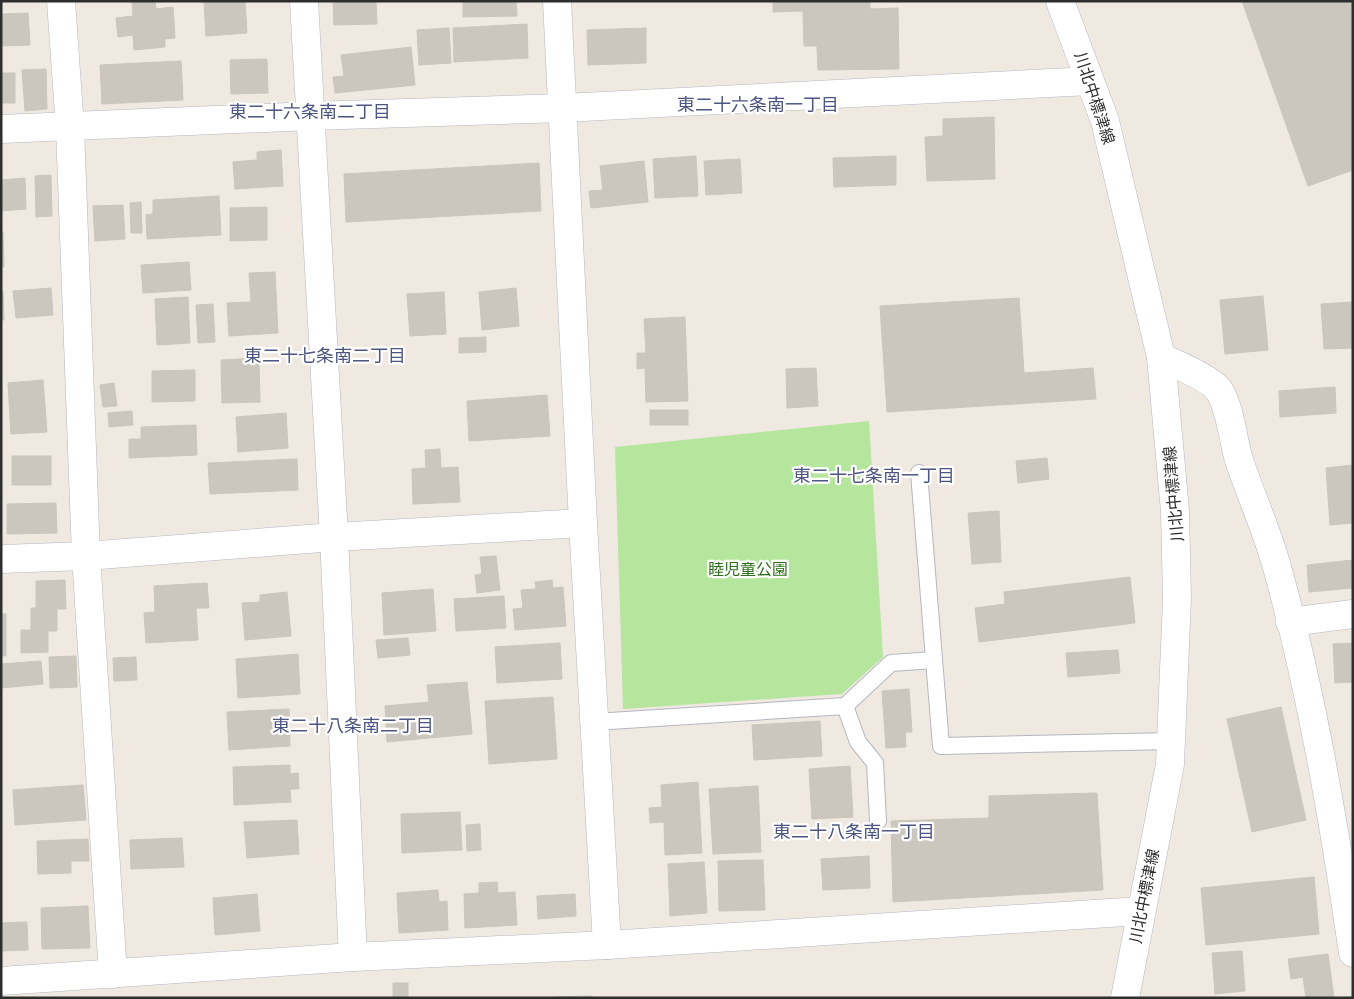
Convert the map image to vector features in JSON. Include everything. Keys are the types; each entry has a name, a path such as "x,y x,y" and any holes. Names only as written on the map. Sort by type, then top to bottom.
{"street":[{"path":"61,1 70,128 86,556 113,974"},
{"path":"304,1 334,538 353,956"},
{"path":"557,1 583,523 607,945"},
{"name":"川北中標津線","path":"1060,1 1106,121 1161,357 1177,555 1170,764 1125,998"},
{"path":"1,130 310,116 563,108 1090,81"},
{"path":"1161,357 1217,388 1225,405 1239,459 1277,566 1315,725 1340,863 1353,953"},
{"path":"1,559 86,556 334,538 583,523"},
{"path":"1290,622 1353,614"},
{"path":"1,981 353,956 607,945 1141,911"}],"lane":[{"path":"919,473 941,746 1171,741"},
{"path":"594,722 845,706 892,663 934,660"},
{"path":"845,706 858,742 875,763 878,821"}],"green space":[{"name":"睦児童公園","path":"869,421 883,657 842,694 623,709 615,447"}],"building":[{"path":"132,1 155,1 156,9 173,7 175,38 165,39 165,47 134,50 133,35 118,37 116,18 133,16"},
{"path":"245,1 247,33 206,36 204,2"},
{"path":"333,1 376,1 377,24 334,25"},
{"path":"463,1 516,1 517,16 463,17"},
{"path":"773,1 870,1 870,9 898,8 899,69 818,70 817,46 804,46 803,11 773,12"},
{"path":"1242,1 1353,1 1353,170 1308,186"},
{"path":"28,13 30,45 1,46 1,14"},
{"path":"527,24 528,58 454,62 453,28"},
{"path":"449,28 451,63 419,65 417,30"},
{"path":"646,28 646,63 588,65 587,30"},
{"path":"411,47 415,85 335,93 333,77 344,76 341,55"},
{"path":"267,59 268,93 231,94 230,60"},
{"path":"181,61 183,100 102,104 100,65"},
{"path":"46,69 47,109 25,111 22,70"},
{"path":"1,73 15,73 15,103 1,103"},
{"path":"994,117 995,179 927,181 925,137 943,136 943,119"},
{"path":"281,150 283,186 235,189 233,162 257,160 257,152"},
{"path":"696,156 698,196 655,198 653,159"},
{"path":"896,156 896,185 834,187 833,158"},
{"path":"740,159 742,193 706,195 704,161"},
{"path":"644,161 648,202 591,208 589,191 603,190 600,166"},
{"path":"539,163 541,211 346,222 344,174"},
{"path":"51,175 52,216 36,217 35,176"},
{"path":"25,178 26,209 1,211 1,180"},
{"path":"219,196 221,235 147,239 146,215 153,214 153,200"},
{"path":"141,202 142,233 131,233 130,203"},
{"path":"123,205 125,239 95,241 93,206"},
{"path":"267,207 267,240 230,241 230,208"},
{"path":"1,232 3,232 4,267 1,267"},
{"path":"189,262 191,290 143,293 141,265"},
{"path":"275,272 278,333 229,336 227,303 251,302 249,273"},
{"path":"51,288 53,315 16,318 13,291"},
{"path":"516,288 519,326 482,330 479,292"},
{"path":"3,291 4,320 1,320 1,292"},
{"path":"444,292 446,334 410,336 407,294"},
{"path":"1263,296 1268,350 1225,354 1220,300"},
{"path":"188,297 190,343 157,345 155,299"},
{"path":"1019,298 1024,373 1093,368 1096,399 887,412 880,306"},
{"path":"1353,302 1353,348 1324,349 1321,304"},
{"path":"213,304 215,342 198,343 196,305"},
{"path":"685,317 688,401 646,402 645,368 637,369 637,353 646,353 644,319"},
{"path":"486,337 486,352 459,353 459,338"},
{"path":"259,358 260,402 222,403 221,360"},
{"path":"816,368 818,406 787,408 786,369"},
{"path":"195,370 195,401 152,402 152,371"},
{"path":"43,380 47,432 11,434 8,383"},
{"path":"114,383 117,406 103,407 100,385"},
{"path":"1335,387 1336,413 1280,417 1279,391"},
{"path":"547,395 550,436 469,441 467,401"},
{"path":"650,410 688,410 688,425 650,425"},
{"path":"132,411 133,425 109,427 108,413"},
{"path":"286,413 288,448 238,452 236,417"},
{"path":"196,425 197,455 129,458 129,439 141,439 141,427"},
{"path":"440,449 441,468 458,467 460,502 413,504 412,469 426,468 425,450"},
{"path":"12,456 51,456 51,485 12,485"},
{"path":"1047,458 1049,479 1018,483 1016,461"},
{"path":"297,459 298,490 210,494 208,463"},
{"path":"1353,465 1353,523 1330,525 1326,468"},
{"path":"56,503 57,533 7,534 7,504"},
{"path":"999,511 1001,562 972,564 968,513"},
{"path":"496,556 500,590 477,593 475,575 482,574 480,557"},
{"path":"1353,560 1353,588 1309,592 1307,565"},
{"path":"1130,577 1135,623 979,642 975,608 1005,604 1004,592"},
{"path":"65,580 66,609 57,609 57,631 48,631 48,652 21,653 21,630 31,630 31,608 36,608 36,581"},
{"path":"552,580 553,588 563,587 566,626 515,630 513,609 523,608 521,590 536,589 535,582"},
{"path":"207,583 209,608 196,608 198,640 146,643 144,613 155,612 154,586"},
{"path":"433,589 436,631 384,635 382,593"},
{"path":"287,592 291,636 245,640 242,603 260,602 260,595"},
{"path":"504,596 506,628 456,631 454,599"},
{"path":"1,614 6,614 6,656 1,656"},
{"path":"408,638 410,655 378,658 376,640"},
{"path":"560,643 562,679 497,683 495,647"},
{"path":"1353,643 1353,682 1335,683 1333,644"},
{"path":"1118,650 1120,673 1068,677 1066,653"},
{"path":"298,654 300,694 238,698 236,659"},
{"path":"76,656 77,687 50,688 49,657"},
{"path":"136,657 137,680 114,681 113,658"},
{"path":"41,661 43,684 1,688 1,664"},
{"path":"467,682 472,734 387,742 385,706 429,702 427,685"},
{"path":"909,689 912,732 905,732 906,747 886,748 882,691"},
{"path":"553,697 557,759 489,764 485,701"},
{"path":"1281,707 1306,820 1252,832 1227,719"},
{"path":"289,709 290,746 229,750 227,712"},
{"path":"820,721 822,756 754,760 752,725"},
{"path":"290,765 290,774 298,773 299,789 290,789 291,802 234,805 233,767"},
{"path":"850,766 853,817 812,819 809,769"},
{"path":"698,782 702,853 665,855 664,822 650,823 649,808 662,807 661,785"},
{"path":"83,785 86,820 15,825 13,790"},
{"path":"758,786 761,852 713,854 709,789"},
{"path":"1097,793 1103,890 893,902 891,821 989,818 989,796"},
{"path":"460,812 462,850 402,853 401,814"},
{"path":"297,820 299,854 247,858 244,822"},
{"path":"480,824 481,850 467,851 466,825"},
{"path":"182,838 184,867 131,869 130,840"},
{"path":"88,839 89,861 71,861 71,873 38,874 37,841"},
{"path":"869,856 870,888 823,890 821,859"},
{"path":"763,860 765,910 719,911 718,861"},
{"path":"704,862 707,913 670,916 668,864"},
{"path":"1314,877 1319,934 1206,945 1201,888"},
{"path":"497,882 498,893 515,892 517,925 465,928 464,894 479,893 479,883"},
{"path":"438,890 439,902 447,901 448,930 399,933 397,893"},
{"path":"257,894 260,931 215,935 213,898"},
{"path":"575,894 576,916 538,919 537,896"},
{"path":"88,906 90,948 42,949 41,908"},
{"path":"27,922 28,950 1,951 1,923"},
{"path":"1242,951 1245,991 1215,994 1212,953"},
{"path":"1328,954 1334,998 1306,998 1303,977 1291,979 1288,959"},
{"path":"393,983 408,983 408,998 393,998"},
{"path":"592,996 592,998 556,997"}],"district":[{"name":"東二十六条南一丁目","path":"758,105"},
{"name":"東二十六条南二丁目","path":"310,112"},
{"name":"東二十七条南二丁目","path":"325,356"},
{"name":"東二十七条南一丁目","path":"874,476"},
{"name":"東二十八条南二丁目","path":"353,726"},
{"name":"東二十八条南一丁目","path":"854,832"}]}
